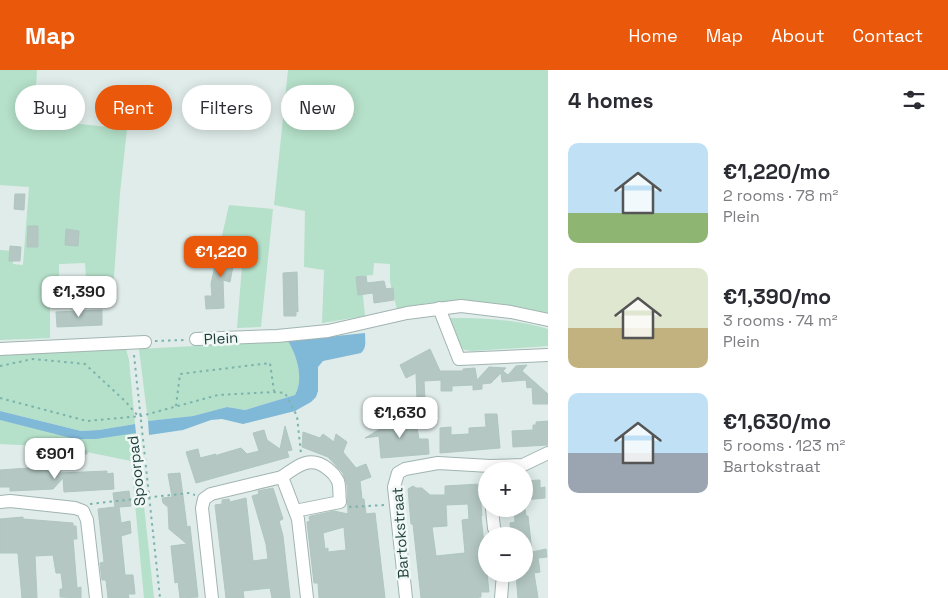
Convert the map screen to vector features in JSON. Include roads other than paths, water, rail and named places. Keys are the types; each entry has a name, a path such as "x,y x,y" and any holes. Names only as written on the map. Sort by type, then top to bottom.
{"street":[{"name":"Plein","path":"196,339 277,336 328,331 439,308 461,306 511,312 548,320"},
{"path":"439,308 459,360 548,355"},
{"path":"0,349 139,342"},
{"name":"Bartokstraat","path":"530,462 548,453"},
{"path":"212,598 202,508 204,499 211,494 282,477 310,462 320,462 332,472 338,481 340,502 295,511"},
{"name":"Bartokstraat","path":"406,598 394,487 398,473 405,469 438,463 478,468"},
{"path":"282,477 298,519 307,598"},
{"path":"0,502 10,501 74,508 83,512 87,520 96,598"},
{"path":"501,598 502,582"}],"water":[{"path":"365,333 365,346 361,353 323,361 318,367 318,391 316,397 295,411 243,424 222,419 211,420 183,430 149,435 148,421 193,416 227,407 245,410 295,395 298,389 299,375 294,354 288,341"},
{"path":"0,411 81,431 135,424 136,433 96,439 75,439 0,420"}]}
